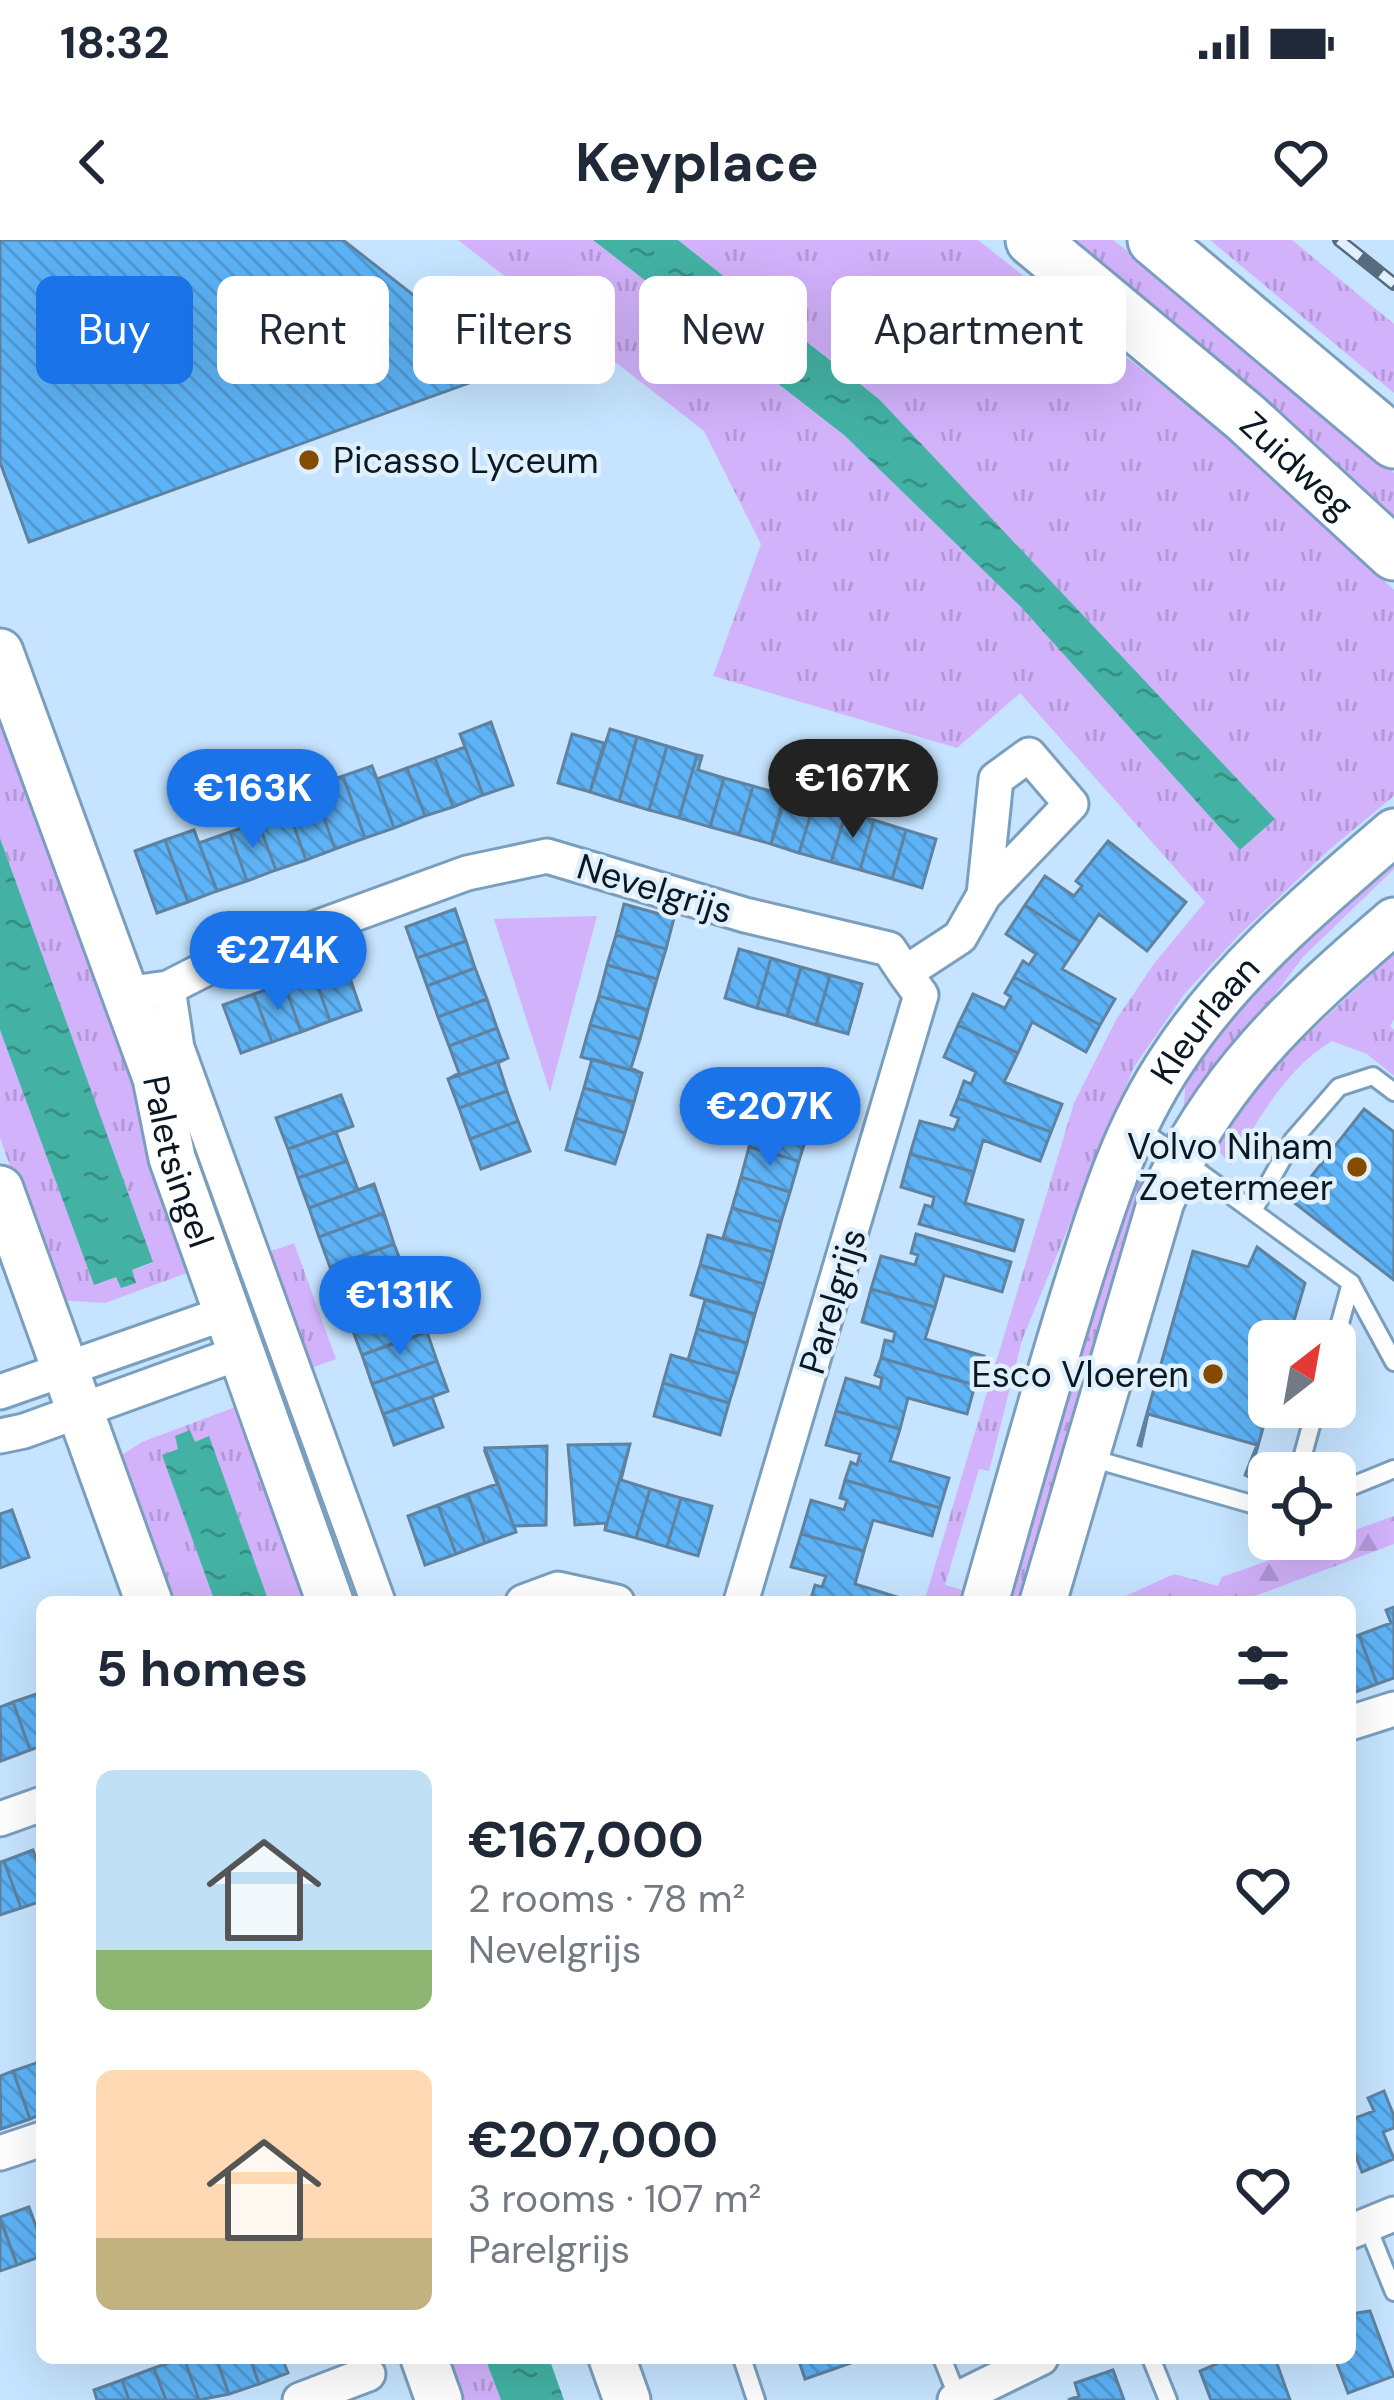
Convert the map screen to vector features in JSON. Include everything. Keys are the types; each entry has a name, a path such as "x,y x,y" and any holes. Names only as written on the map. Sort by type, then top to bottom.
{"main road":[{"name":"Zuidweg","path":"1032,240 1245,417 1394,554"},
{"path":"1154,240 1384,429"}],"street":[{"name":"Paletsingel","path":"0,652 146,991 177,1048 376,1596"},
{"name":"Kleurlaan","path":"987,1596 1059,1343 1117,1160 1134,1125 1172,1058 1239,974 1311,903 1394,832"},
{"name":"Nevelgrijs","path":"146,991 467,873 547,856 745,915 889,949 905,974"},
{"path":"905,974 960,937 984,896"},
{"name":"Kleurlaan","path":"1044,1596 1161,1201 1180,1157 1216,1099 1267,1038 1394,921"},
{"name":"Parelgrijs","path":"743,1596 921,995 905,974"},
{"name":"Paletsingel","path":"146,991 172,1158 328,1596"},
{"path":"0,1189 147,1596"},
{"path":"0,1436 72,1390 234,1332"},
{"path":"0,1392 72,1390"},
{"path":"539,1596 558,1589 590,1596"},
{"path":"1356,1721 1394,1709"},
{"path":"0,1819 36,1806"},
{"path":"0,2153 36,2141"},
{"path":"426,2364 439,2400"},
{"path":"613,2364 627,2400"},
{"path":"956,2399 1024,2364"},
{"path":"300,2400 370,2377"}],"lane":[{"path":"1253,1211 1293,1140 1339,1087 1373,1076 1394,1092"},
{"path":"1134,1125 1351,1283 1394,1361"},
{"path":"1341,1320 1351,1283"},
{"path":"1086,1457 1248,1503"},
{"path":"1356,1484 1394,1468"},
{"path":"1370,2223 1394,2292"},
{"path":"744,2364 756,2400"},
{"path":"944,2364 956,2399"},
{"path":"1153,2364 1168,2400"}],"green space":[{"path":"458,240 593,240 639,276 639,381 615,362 615,276 504,276"},
{"path":"678,240 978,240 1024,276 831,276 831,361 807,342 807,276 724,276"},
{"path":"1057,240 1113,240 1262,353 1394,473 1394,527 1126,299 1126,276 1099,276"},
{"path":"1210,240 1292,240 1394,324 1394,393"},
{"path":"1126,357 1221,432 1394,590 1394,796 1240,934 1185,993 1134,1067 1022,1340 989,1471 979,1469 945,1585 972,1596 926,1596 1074,1103 1116,1020 1205,902 1020,693 957,748 713,676 761,544 704,431 643,384 778,384 844,435 1021,607 1240,850 1274,820 860,384 1126,384"},
{"path":"0,684 198,1269 105,1303 58,1300 0,1138 0,1030 94,1284 152,1263 0,838"},
{"path":"1394,852 1394,869 1303,957 1183,1117 1186,1077 1281,954"},
{"path":"597,916 550,1092 494,919"},
{"path":"1394,945 1394,1019 1390,1026 1394,1030 1394,1076 1367,1054 1332,1041 1287,1081 1231,1165 1215,1147 1220,1116 1371,975"},
{"path":"1158,1165 1028,1596 1001,1596 1125,1186"},
{"path":"294,1243 336,1359 311,1368 304,1364 266,1258 269,1252"},
{"path":"246,1403 316,1596 267,1596 208,1437 163,1456 213,1596 164,1596 114,1460 142,1442"},
{"path":"1394,1516 1394,1544 1356,1558 1356,1529"},
{"path":"1270,1560 1351,1560 1255,1596 1125,1596 1174,1574 1218,1586 1222,1577"},
{"path":"440,2364 487,2364 501,2400 453,2400"}],"water":[{"path":"593,240 678,240 724,276 639,276"},
{"path":"807,342 831,361 831,384 860,384 879,399 1275,819 1240,850 1021,607 844,435 778,384 807,384"},
{"path":"0,838 153,1262 132,1270 136,1283 121,1288 116,1277 94,1285 0,1030"},
{"path":"190,1430 195,1442 209,1436 267,1596 213,1596 162,1455 178,1449 175,1436"},
{"path":"487,2364 551,2364 564,2400 501,2400"}],"building":[{"path":"0,240 343,240 413,295 413,384 466,384 29,542 0,462"},
{"path":"491,722 513,785 483,795 460,734"},
{"path":"610,729 637,737 619,801 590,792"},
{"path":"572,734 604,743 590,792 558,783"},
{"path":"637,737 667,746 649,810 619,801"},
{"path":"667,746 697,755 679,818 649,810"},
{"path":"465,747 483,795 453,807 435,758"},
{"path":"697,755 702,756 698,770 724,778 710,827 679,818"},
{"path":"435,758 453,807 425,816 407,768"},
{"path":"372,766 394,828 365,838 343,776"},
{"path":"372,766 377,779 407,768 425,816 394,828"},
{"path":"343,776 365,838 335,849 313,787"},
{"path":"724,778 753,786 739,835 710,827"},
{"path":"791,781 818,790 799,853 771,844"},
{"path":"753,786 784,795 771,844 739,835"},
{"path":"313,787 335,849 306,860 284,798"},
{"path":"284,798 306,860 276,870 258,822 288,811"},
{"path":"814,803 846,812 831,862 799,853"},
{"path":"846,812 874,820 860,870 831,862"},
{"path":"874,820 906,830 892,879 860,870"},
{"path":"258,822 276,870 247,881 230,832"},
{"path":"194,830 217,891 188,902 165,840"},
{"path":"906,830 936,839 922,888 892,879"},
{"path":"230,832 247,881 217,891 199,843"},
{"path":"165,840 188,902 157,913 135,851"},
{"path":"1108,841 1186,902 1147,951 1099,914 1080,942 1025,905 1045,876 1074,896 1082,886 1076,881"},
{"path":"624,904 674,918 666,949 616,935"},
{"path":"1025,905 1080,942 1062,969 1115,999 1100,1025 1014,977 1023,961 1029,965 1036,954 1006,934"},
{"path":"455,909 466,941 417,958 406,927"},
{"path":"616,935 666,949 657,979 607,965"},
{"path":"466,941 475,968 427,986 417,958"},
{"path":"739,949 771,958 757,1008 725,998"},
{"path":"771,958 801,967 787,1016 757,1008"},
{"path":"344,961 361,1010 330,1021 313,972"},
{"path":"607,965 657,979 648,1010 599,996"},
{"path":"801,967 830,975 816,1025 787,1016"},
{"path":"475,968 487,999 438,1017 427,986"},
{"path":"313,972 330,1021 301,1032 284,983"},
{"path":"830,975 862,984 848,1034 816,1025"},
{"path":"1014,977 1100,1025 1086,1052 1032,1022 1018,1053 958,1025 973,994 1005,1008 1011,997 1005,993"},
{"path":"284,983 301,1032 272,1042 254,994"},
{"path":"254,994 272,1042 241,1053 223,1005"},
{"path":"599,996 648,1010 640,1039 590,1025"},
{"path":"487,999 497,1028 449,1046 438,1017"},
{"path":"590,1025 640,1039 631,1068 642,1073 581,1057"},
{"path":"958,1025 1018,1053 1004,1082 1062,1104 1051,1132 958,1098 964,1081 971,1084 976,1072 944,1057"},
{"path":"497,1028 508,1058 448,1079 459,1073 449,1046"},
{"path":"508,1058 498,1063 507,1091 459,1108 448,1079"},
{"path":"592,1059 642,1073 634,1102 584,1088"},
{"path":"767,1086 817,1101 808,1132 758,1118"},
{"path":"584,1088 634,1102 625,1133 575,1118"},
{"path":"507,1091 518,1121 470,1139 459,1108"},
{"path":"341,1095 353,1126 288,1149 276,1118"},
{"path":"958,1098 1051,1132 1040,1161 983,1140 974,1172 910,1154 920,1121 954,1130 959,1118 951,1115"},
{"name":"Volvo Niham Zoetermeer","path":"1364,1109 1394,1132 1394,1280 1292,1201"},
{"path":"575,1118 625,1133 615,1164 566,1150"},
{"path":"758,1118 808,1132 799,1161 749,1147"},
{"path":"518,1121 530,1151 481,1169 470,1139"},
{"path":"336,1132 347,1161 298,1178 288,1149"},
{"path":"749,1147 799,1161 790,1192 741,1177"},
{"path":"910,1154 974,1172 965,1203 1023,1220 1014,1251 919,1224 925,1205 932,1207 934,1197 901,1187"},
{"path":"347,1161 358,1190 309,1208 298,1178"},
{"path":"741,1177 790,1192 781,1222 732,1208"},
{"path":"374,1184 384,1213 319,1237 309,1208"},
{"path":"732,1208 781,1222 773,1252 723,1238"},
{"path":"384,1213 394,1244 330,1267 319,1237"},
{"path":"916,1234 1011,1262 1002,1292 944,1275 935,1307 871,1289 881,1256 915,1265 918,1255 911,1253"},
{"path":"708,1235 773,1252 764,1284 700,1265"},
{"path":"394,1244 405,1273 340,1296 330,1267"},
{"name":"Esco Vloeren","path":"1257,1247 1305,1283 1294,1320 1248,1320 1248,1428 1263,1428 1256,1452 1257,1445 1148,1414 1138,1445 1193,1251 1248,1267"},
{"path":"700,1265 764,1284 755,1314 691,1295"},
{"path":"405,1273 416,1302 351,1326 340,1296"},
{"path":"871,1289 935,1307 925,1339 984,1356 975,1385 881,1358 885,1340 893,1342 895,1332 862,1322"},
{"path":"705,1300 755,1314 747,1343 697,1329"},
{"path":"400,1308 410,1337 362,1355 351,1326"},
{"path":"697,1329 747,1343 738,1374 688,1360"},
{"path":"427,1332 437,1361 372,1384 362,1355"},
{"path":"671,1355 738,1374 729,1403 663,1383"},
{"path":"881,1358 975,1385 967,1414 908,1398 900,1429 836,1411 846,1378 880,1388 882,1378 875,1375"},
{"path":"437,1361 448,1391 383,1414 372,1384"},
{"path":"663,1383 729,1403 720,1435 654,1416"},
{"path":"448,1391 432,1397 443,1427 394,1445 383,1414"},
{"path":"836,1411 900,1429 890,1461 949,1478 940,1508 845,1480 851,1462 857,1465 860,1454 826,1445"},
{"path":"630,1444 605,1530 606,1523 575,1525 568,1445"},
{"path":"630,1444 621,1480 650,1489 636,1538 605,1530"},
{"path":"547,1446 546,1525 514,1526 516,1532 485,1448"},
{"path":"484,1449 516,1532 485,1543 468,1494 497,1484"},
{"path":"845,1480 940,1508 932,1536 873,1520 864,1551 801,1534 811,1500 844,1510 847,1500 840,1498"},
{"path":"650,1489 681,1498 667,1547 636,1538"},
{"path":"468,1494 485,1543 456,1554 438,1505"},
{"path":"681,1498 712,1506 698,1556 667,1547"},
{"path":"438,1505 456,1554 425,1565 408,1516"},
{"path":"12,1510 29,1557 0,1568 0,1514"},
{"path":"801,1534 864,1551 855,1584 894,1596 812,1596 815,1585 822,1587 826,1576 791,1567"},
{"path":"1394,1607 1394,1678 1377,1684 1359,1635 1391,1623 1386,1610"},
{"path":"1356,1636 1377,1684 1356,1692"},
{"path":"36,1694 36,1748 30,1750 13,1702"},
{"path":"13,1702 30,1750 1,1761 0,1707"},
{"path":"33,1850 36,1903 21,1908 4,1861"},
{"path":"4,1861 21,1908 0,1915 0,1862"},
{"path":"36,2063 36,2116 30,2119 13,2071"},
{"path":"13,2071 30,2119 1,2129 0,2076"},
{"path":"1384,2091 1394,2128 1383,2132 1394,2159 1362,2172 1356,2156 1356,2118 1374,2111 1368,2098"},
{"path":"29,2207 36,2226 36,2258 17,2265 0,2217"},
{"path":"0,2219 17,2265 0,2271"},
{"path":"1370,2311 1394,2376 1348,2393 1337,2364 1356,2364 1356,2313"},
{"path":"186,2364 199,2400 166,2400 154,2368"},
{"path":"186,2364 218,2364 229,2394 199,2400"},
{"path":"218,2364 252,2364 259,2384 229,2394"},
{"path":"252,2364 284,2364 288,2373 259,2384"},
{"path":"800,2364 848,2364 805,2379"},
{"path":"1216,2364 1277,2364 1290,2400 1211,2400 1200,2371"},
{"path":"154,2368 166,2400 129,2400 122,2380"},
{"path":"1113,2370 1124,2400 1068,2400 1079,2396 1075,2383"},
{"path":"122,2380 129,2400 97,2400 94,2390"}],"railway":[{"path":"1339,240 1394,284"}],"place":[{"name":"Picasso Lyceum","path":"309,460"},
{"name":"Volvo Niham Zoetermeer","path":"1357,1167"},
{"name":"Esco Vloeren","path":"1213,1374"}]}
